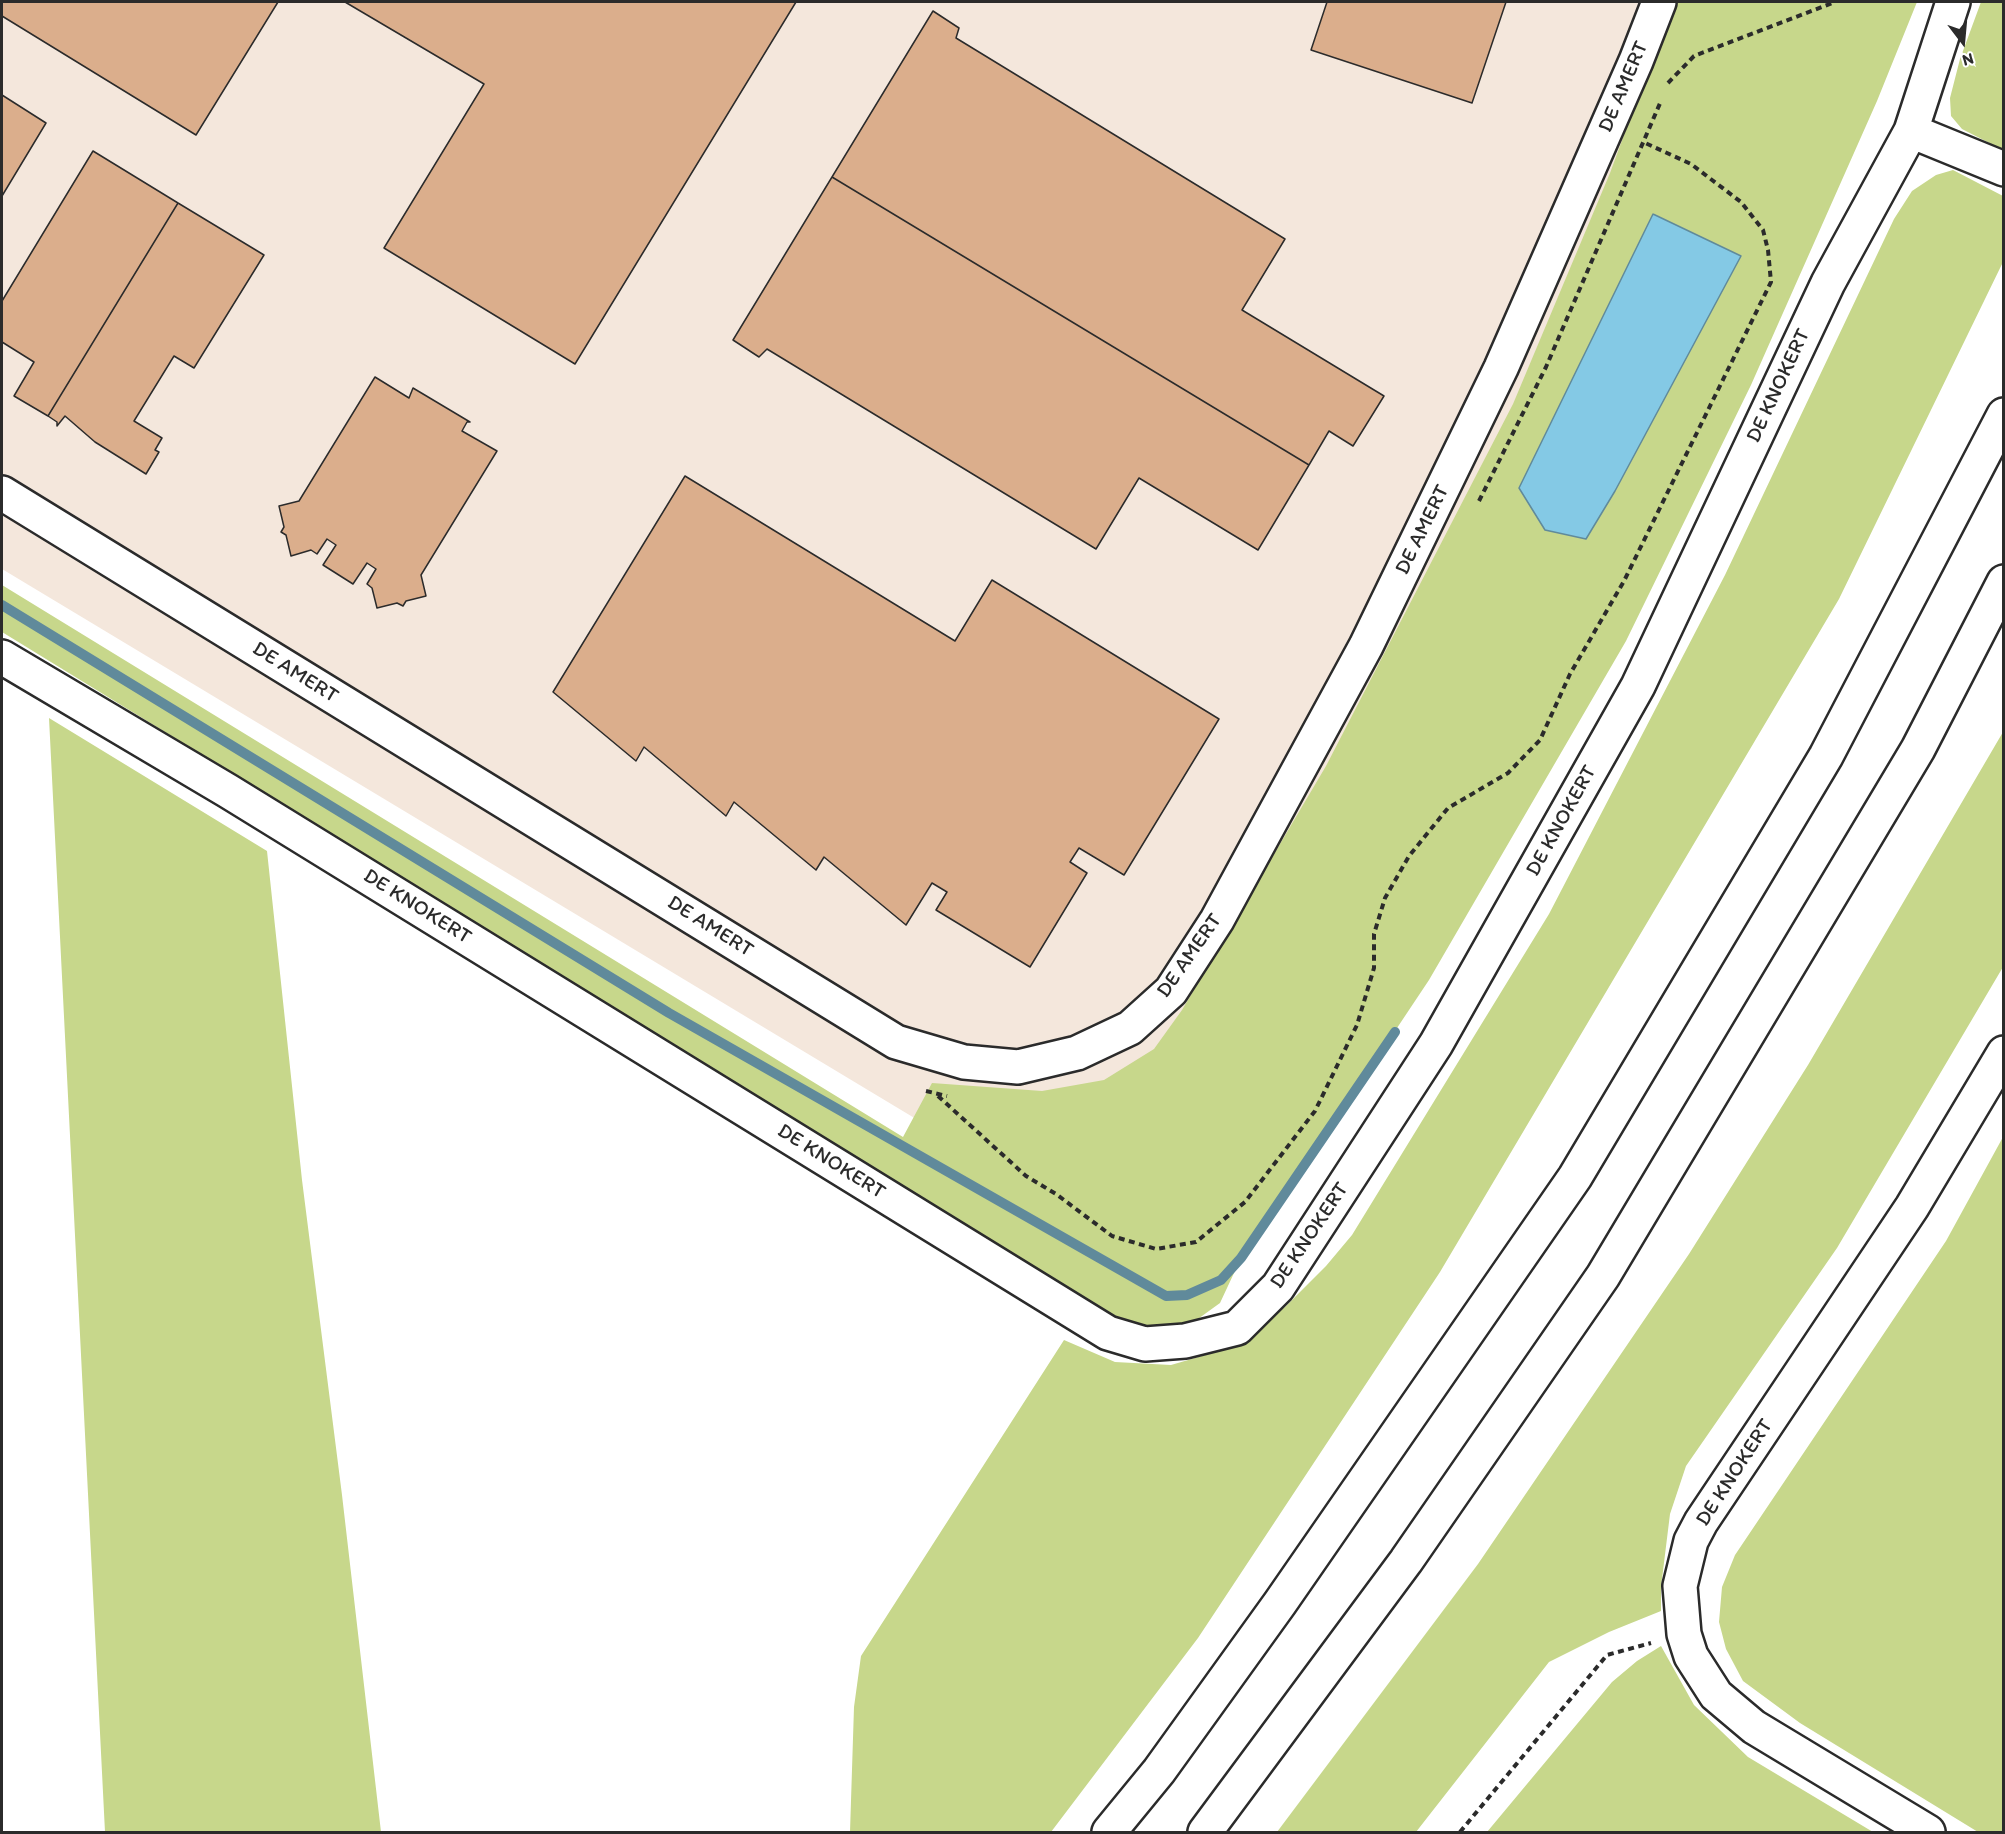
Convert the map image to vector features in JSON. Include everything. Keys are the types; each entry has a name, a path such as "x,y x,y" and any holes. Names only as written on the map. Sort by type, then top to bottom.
{"main road":[{"name":"DE AMERT","path":"2,493 896,1042 964,1062 1018,1067 1077,1053 1130,1028 1171,991 1217,920 1366,646 1496,378 1636,62 1659,2"},
{"name":"DE KNOKERT","path":"2,657 238,797 1108,1333 1145,1344 1185,1341 1237,1328 1278,1287 1436,1044 1638,686 1827,283 1911,131 1953,2"},
{"path":"1911,131 2004,170"},
{"path":"1109,1833 1159,1771 1273,1612 1575,1177 1826,756 2004,415"},
{"path":"1205,1833 1406,1561 1603,1276 1918,749 2004,582"},
{"name":"DE KNOKERT","path":"1928,1833 1754,1727 1731,1709 1702,1676 1690,1656 1684,1634 1680,1586 1691,1541 1701,1522 1912,1207 2004,1053"}],"path":[{"path":"1479,502 1546,367 1670,79 1694,56 1834,2"},
{"path":"916,1087 937,1096 1026,1176 1056,1194 1112,1236 1156,1249 1196,1242 1245,1202 1315,1111 1336,1071 1357,1025 1374,968 1374,934 1385,898 1409,856 1448,808 1508,773 1540,740 1570,674 1624,581 1771,282 1768,250 1763,230 1741,202 1691,164 1643,142"},
{"path":"937,1096 949,1096"},
{"path":"1460,1833 1607,1655 1684,1634"}],"shaded area":[{"path":"2,2 1704,2 1293,969 1106,1151 941,1134 2,569"}],"green space":[{"path":"1673,2 1917,2 1877,101 1751,385 1626,641 1429,980 1253,1244 1241,1258 1220,1303 1184,1329 1143,1333 1061,1287 667,1040 2,632 2,585 903,1137 932,1083 1042,1091 1104,1080 1154,1049 1182,1010 1326,766 1513,404 1610,173"},
{"path":"1981,2 2003,2 2003,150 1962,129 1951,116 1950,98 1960,59"},
{"path":"1953,170 2003,196 2003,262 1839,599 1440,1272 1198,1638 1051,1832 850,1832 854,1707 861,1656 1064,1340 1115,1362 1171,1365 1226,1349 1285,1307 1326,1266 1352,1235 1549,914 1725,575 1894,219 1912,191 1936,175"},
{"path":"49,718 267,851 302,1180 342,1495 381,1832 105,1832"},
{"path":"2003,732 2003,967 1837,1248 1686,1466 1670,1514 1661,1587 1661,1611 1609,1632 1549,1662 1416,1832 1277,1832 1478,1564 1689,1254 1808,1065"},
{"path":"2003,1137 2004,1832 1978,1832 1800,1723 1743,1681 1726,1649 1719,1622 1722,1587 1735,1555 1946,1241"},
{"path":"1661,1646 1694,1705 1748,1757 1873,1832 1487,1832 1612,1682 1637,1661"}],"water":[{"path":"1653,214 1741,256 1615,491 1586,539 1545,530 1519,488"}],"building":[{"path":"2,2 278,2 196,135 2,16"},
{"path":"345,2 796,2 575,364 384,248 484,84"},
{"path":"1327,2 1506,2 1472,103 1311,50"},
{"path":"933,11 959,28 956,38 1285,239 1242,310 1384,396 1353,446 1329,431 1309,465 832,177"},
{"path":"2,95 46,123 2,196"},
{"path":"93,151 178,203 48,416 14,396 34,362 2,342 2,301"},
{"path":"832,177 1309,465 1258,550 1139,478 1096,549 767,349 759,357 733,340"},
{"path":"178,203 264,255 194,368 174,356 134,421 162,438 155,450 159,452 146,474 95,442 65,416 57,426 57,422 48,416"},
{"path":"375,377 409,398 413,388 470,422 467,422 462,431 497,451 421,575 426,596 406,601 403,606 397,603 377,608 372,588 367,584 376,569 367,563 353,584 323,565 336,545 327,539 317,554 311,550 291,556 286,535 281,532 284,527 279,506 299,501"},
{"path":"685,476 955,641 992,580 1219,719 1124,875 1079,848 1070,862 1087,873 1030,967 936,910 947,892 932,883 906,925 824,857 816,870 734,802 726,816 644,747 636,761 553,692"}],"waterway":[{"path":"2,605 669,1013 1166,1296 1187,1295 1221,1280 1241,1258 1395,1032"}]}
